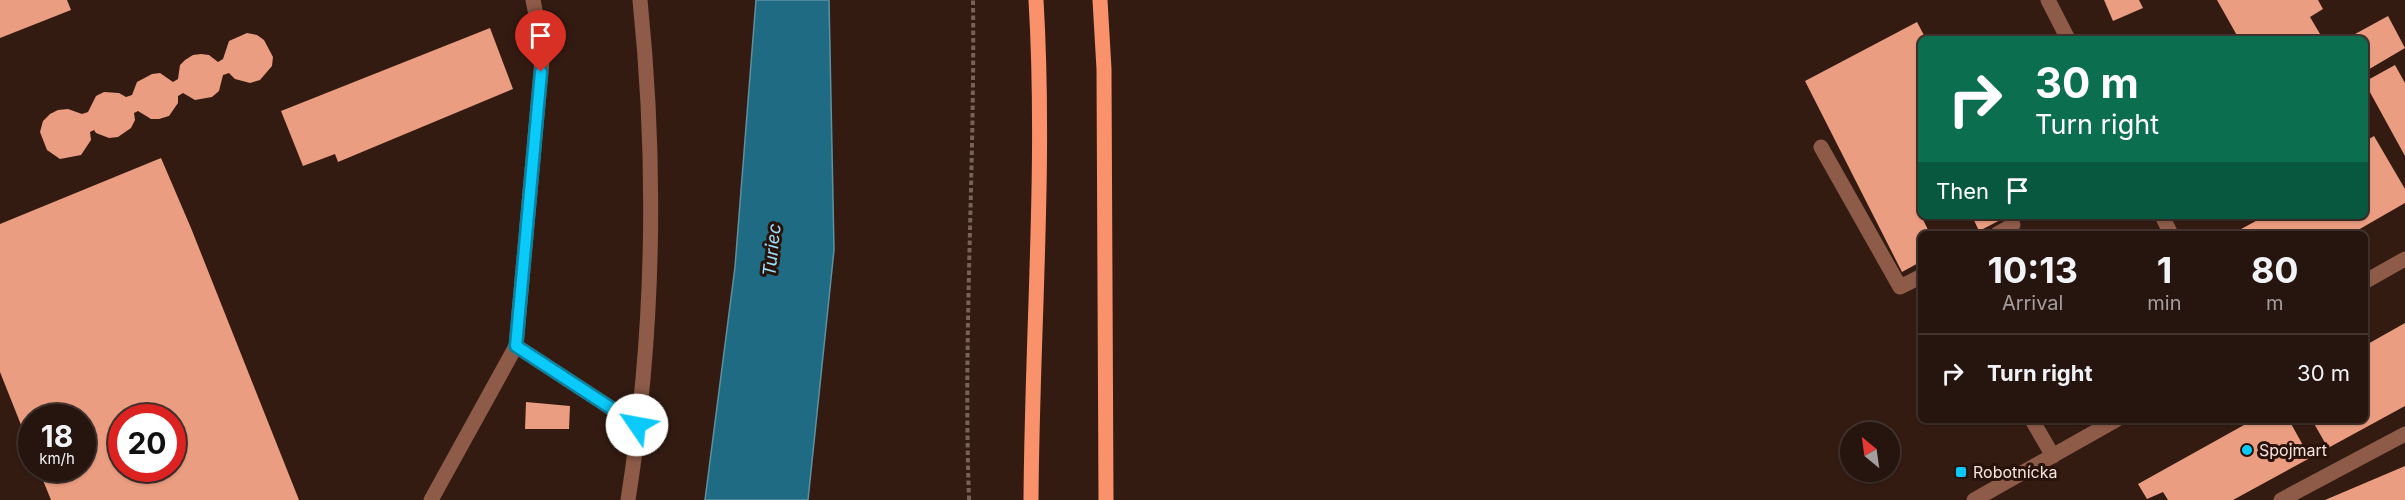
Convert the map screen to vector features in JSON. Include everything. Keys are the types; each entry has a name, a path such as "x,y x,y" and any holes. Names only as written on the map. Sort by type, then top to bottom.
{"main road":[{"path":"1031,500 1040,63 1036,0"},
{"path":"1100,0 1104,81 1106,500"}],"street":[{"path":"432,500 516,346 543,49 533,0"},
{"path":"628,500 646,342 651,217 646,65 640,0"},
{"path":"2048,0 2066,36"},
{"path":"1821,147 1900,287 1918,278"},
{"path":"2002,231 2013,225"},
{"path":"2368,280 2405,259"},
{"path":"516,346 637,425"},
{"path":"2034,423 2053,456"},
{"path":"1974,500 2111,423"},
{"path":"2281,500 2405,434"}],"path":[{"path":"969,500 968,303 975,104 973,0"}],"water":[{"name":"Turiec","path":"756,0 829,0 834,250 808,500 705,500 735,267"}],"building":[{"path":"0,0 67,0 71,10 0,38"},
{"path":"2104,0 2139,0 2143,8 2113,21"},
{"path":"2217,0 2318,0 2323,9 2310,17 2321,36 2237,36"},
{"path":"2388,16 2405,48 2368,70 2368,36 2351,36"},
{"path":"1917,22 1924,36 1918,36 1917,207 1918,219 1923,219 1929,231 1918,231 1918,263 1902,272 1805,81"},
{"path":"490,28 513,89 338,162 335,154 303,166 281,111"},
{"path":"247,33 257,35 264,40 273,57 272,66 260,80 250,83 235,79 229,73 223,75 219,91 212,97 195,100 183,93 178,96 178,103 169,116 151,119 138,111 134,113 135,120 131,128 118,137 109,138 94,130 90,132 91,140 81,155 60,159 47,150 40,132 43,121 50,114 68,109 82,114 88,112 96,96 104,92 119,93 126,97 132,95 137,82 152,74 160,73 173,82 178,79 180,65 185,60 193,55 201,54 209,55 218,62 223,59 229,41"},
{"path":"2395,65 2405,83 2405,156 2368,89 2368,80"},
{"path":"2374,136 2405,189 2405,203 2356,231 2238,231 2260,219 2368,219 2368,140"},
{"path":"161,158 299,500 51,500 44,482 96,482 96,404 18,404 18,417 0,372 0,224"},
{"path":"1973,219 2002,219 1979,231"},
{"path":"2405,323 2405,406 2328,448 2314,423 2368,423 2368,344"},
{"path":"526,402 570,406 569,429 525,429"},
{"path":"2248,423 2291,423 2310,458 2233,500 2168,500 2163,492 2147,499 2138,484"},
{"path":"2405,466 2405,500 2325,500"}],"place":[{"name":"Spojmart","path":"2247,450"},
{"name":"Robotnícka","path":"1961,472"}],"route":[{"path":"541,72 516,346 637,425"}]}
